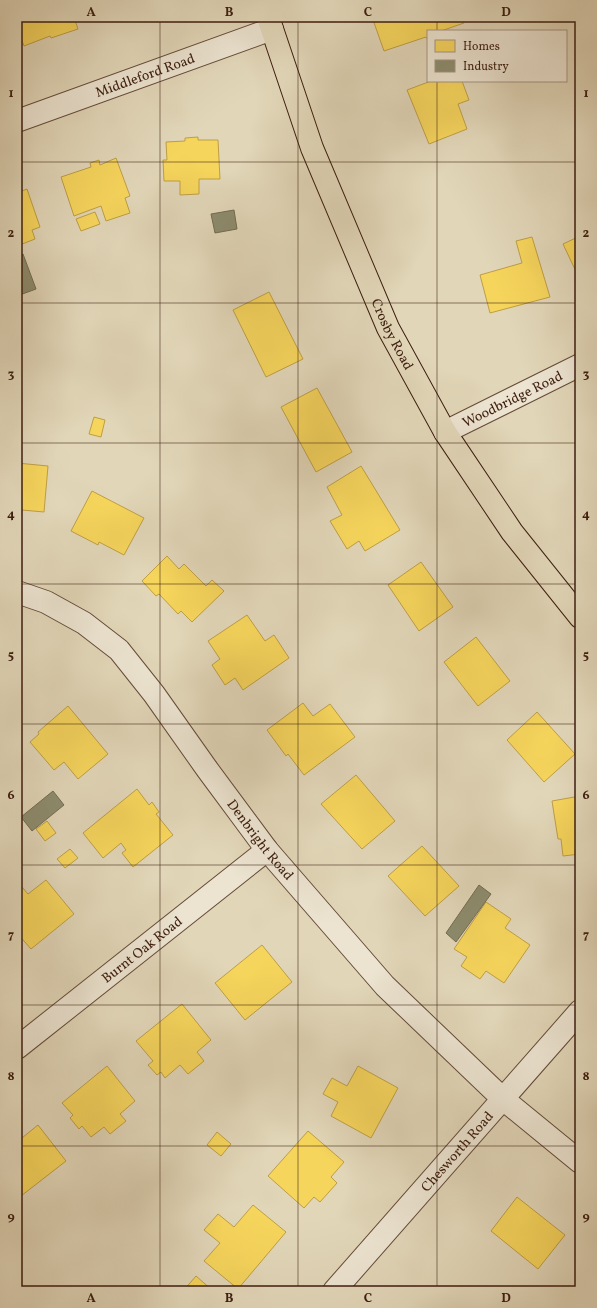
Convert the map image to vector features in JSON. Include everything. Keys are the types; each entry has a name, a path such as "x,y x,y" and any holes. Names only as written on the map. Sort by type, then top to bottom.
{"main road":[{"name":"Crosby Road","path":"270,23 312,148 388,328 445,432 512,532 580,618"}],"street":[{"name":"Middleford Road","path":"17,121 270,23"},
{"name":"Woodbridge Road","path":"445,432 580,365"},
{"name":"Denbright Road","path":"17,592 46,602 84,623 119,650 154,694 267,850 385,986 503,1099 580,1162"},
{"name":"Burnt Oak Road","path":"17,1048 267,850"},
{"name":"Chesworth Road","path":"334,1291 580,1011"}],"building: Homes":[{"path":"17,17 74,17 78,29 51,38 50,36 24,46 17,27"},
{"path":"372,17 461,17 464,23 444,30 427,30 427,38 426,37 384,51"},
{"path":"428,82 462,82 469,100 458,104 467,129 429,144 407,90"},
{"path":"198,137 198,140 218,140 220,179 199,179 199,194 180,195 180,181 164,181 163,160 167,160 166,142 185,141 185,138"},
{"path":"116,158 130,196 125,198 130,213 106,221 101,206 74,216 61,177 91,167 90,163 99,160 100,165"},
{"path":"27,189 40,227 32,230 35,239 17,246 17,193"},
{"path":"95,212 100,224 81,231 76,219"},
{"path":"580,236 580,280 563,244"},
{"path":"532,237 550,297 490,313 480,275 522,263 516,241"},
{"path":"269,292 303,359 266,377 233,310"},
{"path":"317,388 352,452 316,472 281,407"},
{"path":"94,417 105,420 101,437 89,434"},
{"path":"17,463 48,466 44,512 22,510 21,520 17,519"},
{"path":"361,466 400,530 365,551 359,541 347,549 330,521 342,515 327,487"},
{"path":"92,491 144,518 124,555 99,542 98,545 71,531"},
{"path":"167,556 179,569 184,564 206,586 212,580 224,591 192,622 181,611 178,614 159,594 156,596 142,581"},
{"path":"421,562 453,607 419,631 388,585"},
{"path":"247,615 265,641 274,635 289,658 243,690 235,678 225,685 212,665 220,659 208,641"},
{"path":"476,637 510,681 478,706 444,662"},
{"path":"303,703 313,716 330,704 355,737 304,775 288,754 286,756 267,730"},
{"path":"68,706 108,754 78,779 64,762 54,770 30,742 39,734 38,732"},
{"path":"537,712 575,754 544,782 507,740"},
{"path":"356,775 395,821 362,849 321,804"},
{"path":"137,789 149,805 152,802 159,812 156,814 173,835 133,867 122,853 126,850 121,843 103,858 83,833"},
{"path":"580,796 580,854 563,856 561,839 558,839 552,801"},
{"path":"47,821 56,833 45,841 36,829"},
{"path":"422,846 459,886 425,916 388,876"},
{"path":"70,849 78,858 65,868 57,859"},
{"path":"46,880 74,914 31,949 17,933 17,891 22,887 28,894"},
{"path":"486,902 511,919 505,928 530,945 504,983 486,971 480,979 461,966 467,957 454,949"},
{"path":"262,945 292,982 245,1020 215,983"},
{"path":"182,1004 211,1040 197,1052 204,1061 188,1074 180,1065 165,1078 161,1072 157,1075 148,1065 153,1061 136,1041"},
{"path":"107,1066 135,1101 120,1114 126,1121 110,1134 104,1127 91,1137 82,1126 79,1129 70,1118 73,1115 62,1103"},
{"path":"358,1066 398,1088 371,1138 331,1116 338,1102 323,1094 332,1078 347,1086"},
{"path":"38,1125 66,1161 21,1196 17,1190 17,1142"},
{"path":"308,1131 344,1162 331,1177 337,1183 320,1202 314,1197 304,1208 268,1176"},
{"path":"217,1132 231,1144 221,1156 207,1145"},
{"path":"517,1197 565,1235 538,1269 491,1231"},
{"path":"253,1205 286,1232 238,1289 204,1261 220,1243 204,1230 218,1214 234,1227"},
{"path":"196,1276 213,1291 183,1291"}],"building: Industry":[{"path":"234,210 237,229 215,233 211,214"},
{"path":"23,254 36,289 17,296 17,256"},
{"path":"53,791 64,805 32,831 21,817"},
{"path":"479,885 491,894 456,942 446,933"}]}
